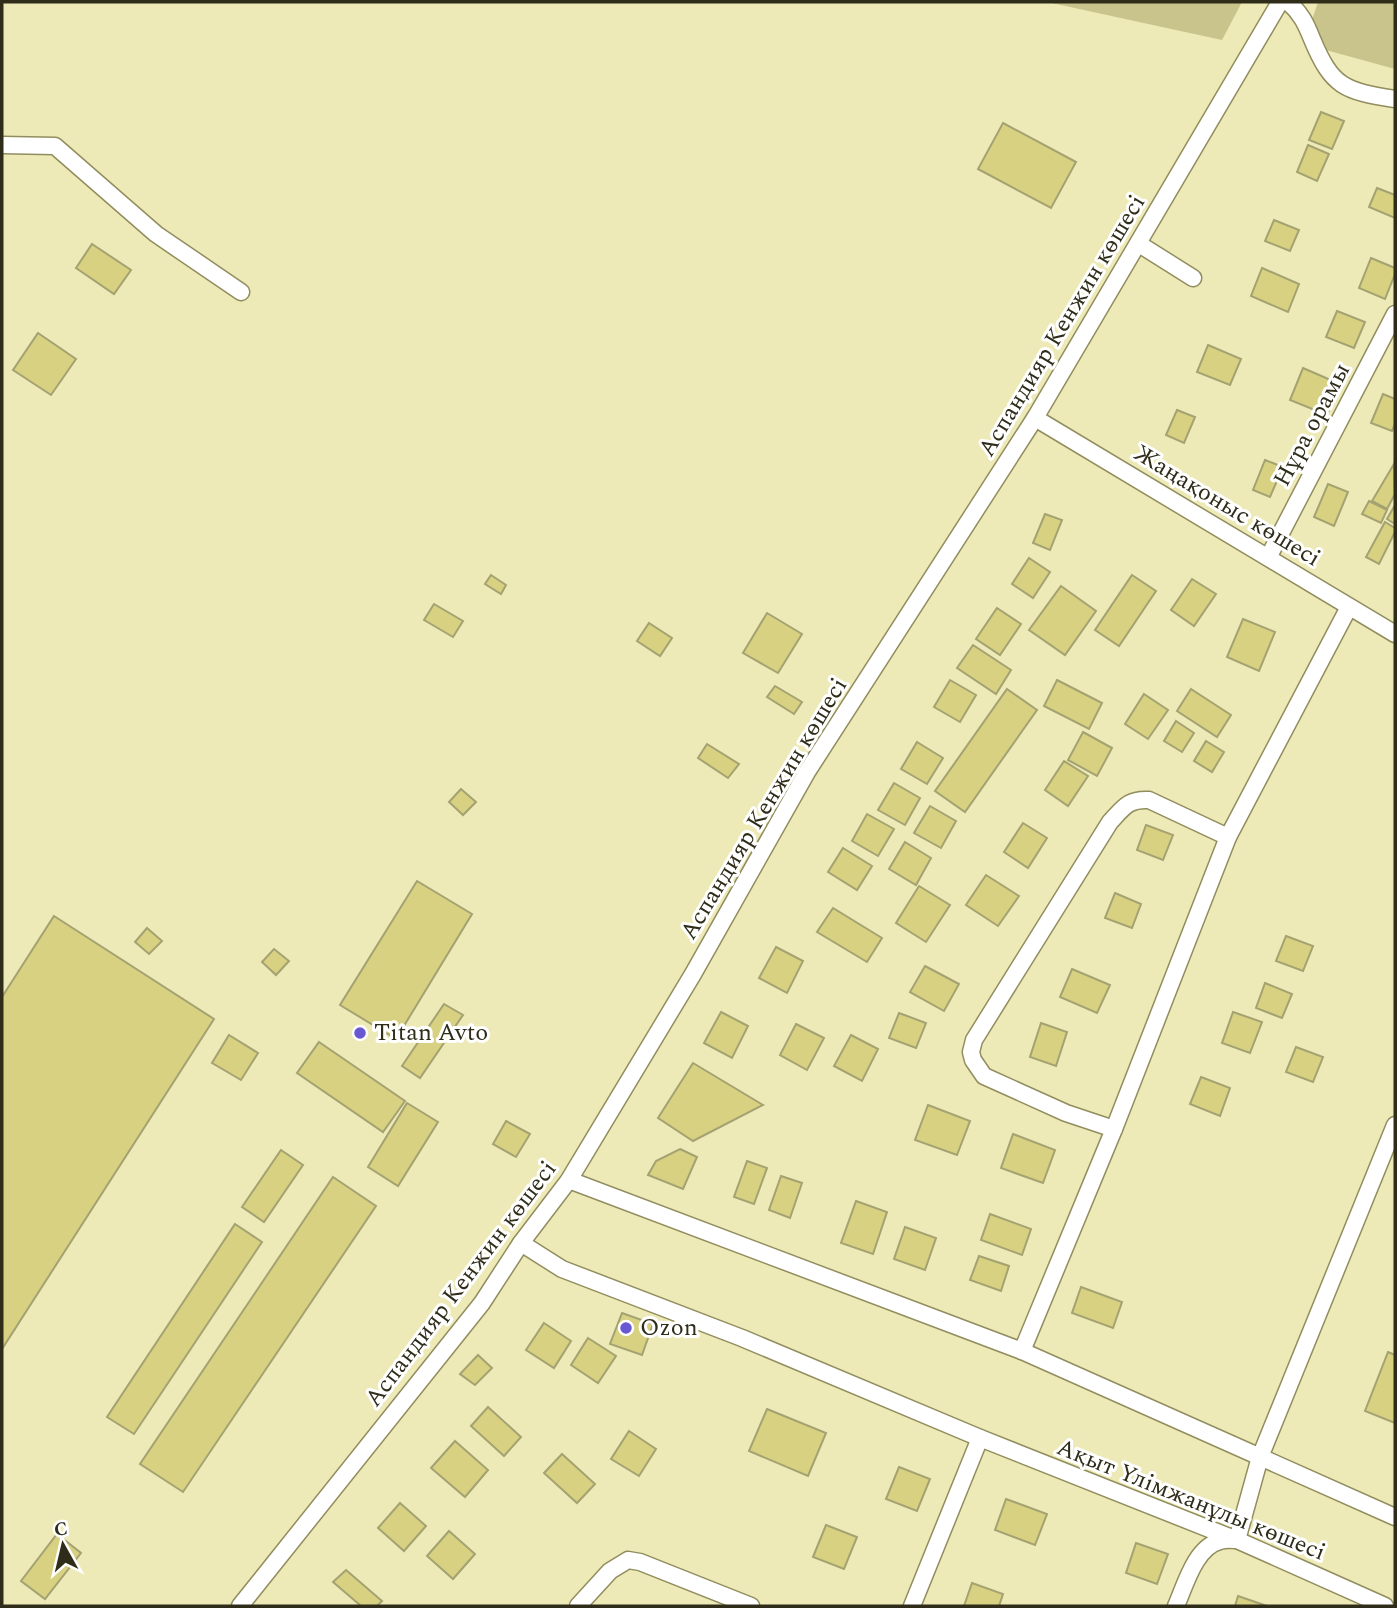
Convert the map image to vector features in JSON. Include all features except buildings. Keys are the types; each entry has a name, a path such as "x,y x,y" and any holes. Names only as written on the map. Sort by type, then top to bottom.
{"street":[{"name":"Аспандияр Кенжин көшесі","path":"240,1606 482,1303 521,1243 569,1180 693,974 807,772 1035,418 1280,2"},
{"path":"1288,2 1304,18 1325,68 1332,77 1342,85 1395,99"},
{"path":"2,145 55,146 156,234 241,292"},
{"path":"1139,244 1193,278"},
{"name":"Нұра орамы","path":"1269,556 1395,314"},
{"name":"Жаңақоныс көшесі","path":"1035,418 1395,634"},
{"path":"1022,1351 1114,1129 1228,837 1349,607"},
{"path":"1114,1129 1066,1113 984,1076 973,1060 971,1052 974,1040 1110,821 1127,804 1137,799 1149,800 1228,837"},
{"path":"1176,1606 1193,1567 1210,1545 1220,1541 1237,1540 1260,1457 1395,1125"},
{"path":"569,1180 1022,1351 1395,1517"},
{"name":"Ақыт Үлімжанұлы көшесі","path":"521,1243 562,1269 742,1338 980,1438 1237,1540 1385,1606"},
{"path":"912,1606 980,1438"},
{"path":"578,1606 610,1571 628,1560 640,1562 751,1606"}],"shaded area":[{"path":"1047,2 1242,2 1222,40"},
{"path":"1318,2 1395,2 1395,69 1304,44"}],"place":[{"name":"Titan Avto","path":"360,1033"},
{"name":"Ozon","path":"626,1328"}]}
